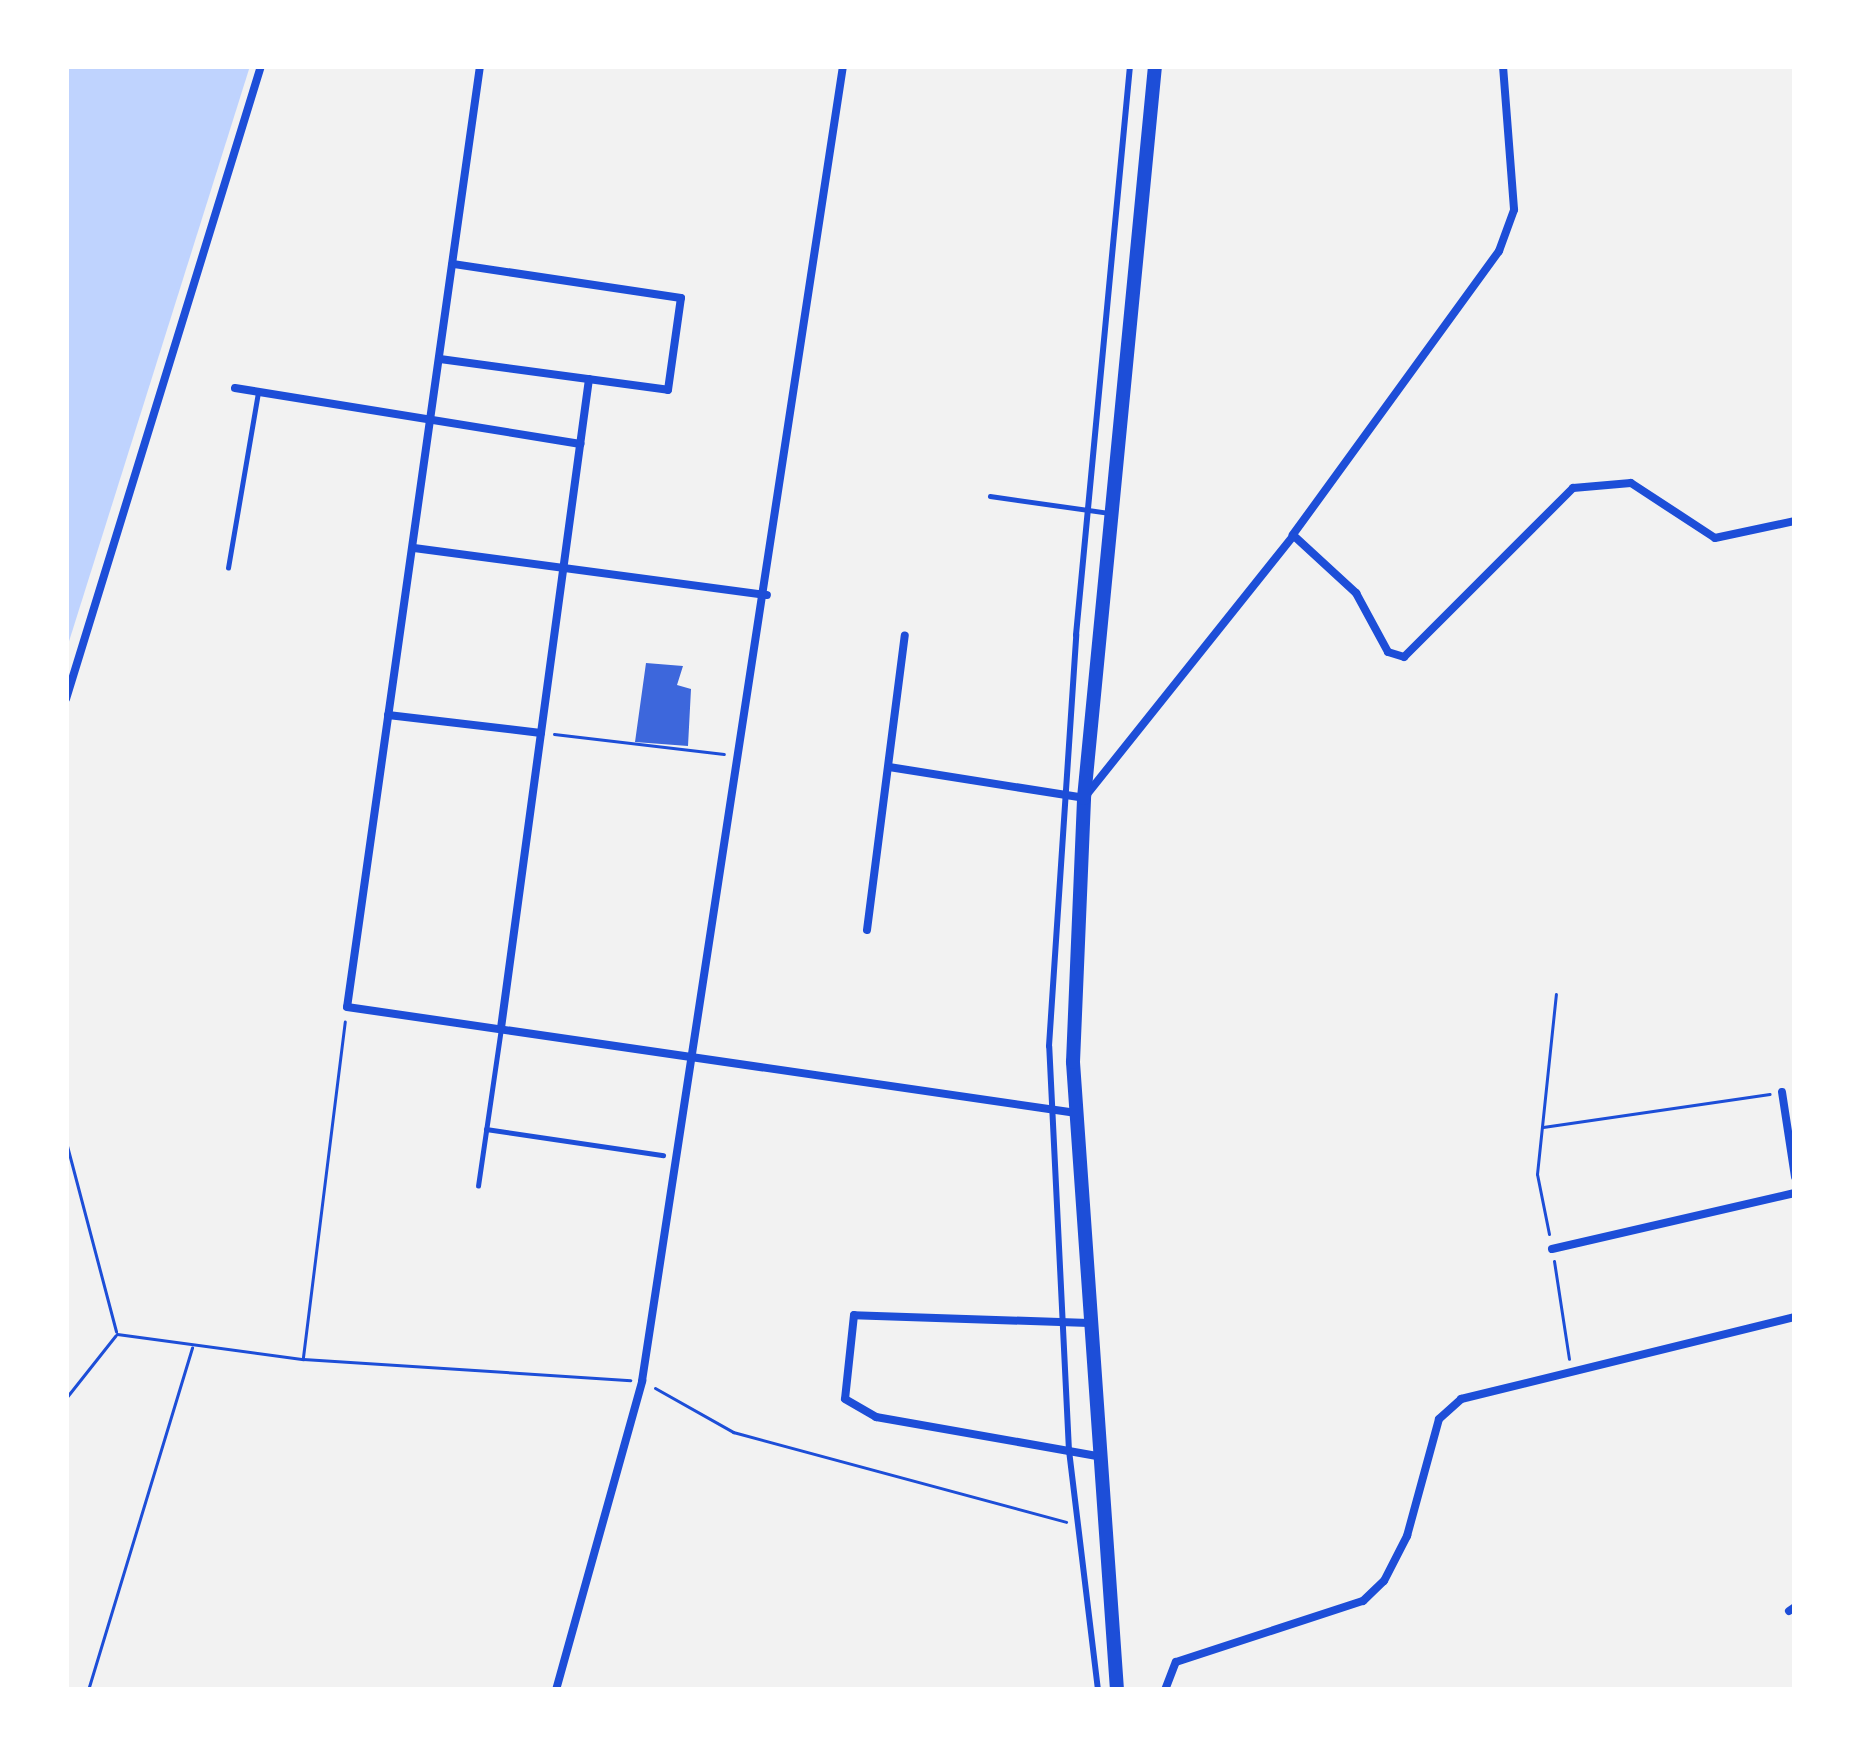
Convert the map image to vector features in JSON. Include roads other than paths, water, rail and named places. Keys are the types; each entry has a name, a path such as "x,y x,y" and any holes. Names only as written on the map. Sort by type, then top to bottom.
{"main road":[{"path":"1117,1690 1076,1113 1084,798 1155,66"}],"street":[{"path":"66,699 262,66"},
{"path":"480,66 347,1007 1076,1113"},
{"path":"556,1690 642,1381 743,756 843,66"},
{"path":"1098,1690 1083,1526 1069,1451 1066,1324 1049,1109 1065,794 1130,66"},
{"path":"890,767 1084,798 1293,536 1498,251 1514,210 1503,66"},
{"path":"440,359 668,390 681,298 453,264"},
{"path":"501,1028 589,379"},
{"path":"235,388 432,416 580,444"},
{"path":"1293,536 1356,593 1388,652 1404,657 1573,488 1631,483 1715,538 1795,521"},
{"path":"414,548 767,595"},
{"path":"867,930 905,635"},
{"path":"388,715 541,733"},
{"path":"1782,1092 1795,1177"},
{"path":"1552,1249 1795,1193"},
{"path":"1092,1323 854,1316 845,1400 876,1417 1103,1457"},
{"path":"1165,1690 1176,1662 1363,1601 1384,1581 1407,1537 1439,1419 1461,1399 1795,1317"}],"lane":[{"path":"228,568 258,392"},
{"path":"990,496 1115,514"},
{"path":"478,1186 501,1028"},
{"path":"487,1129 663,1155"}],"water":[{"path":"66,66 250,66 66,651"}]}
